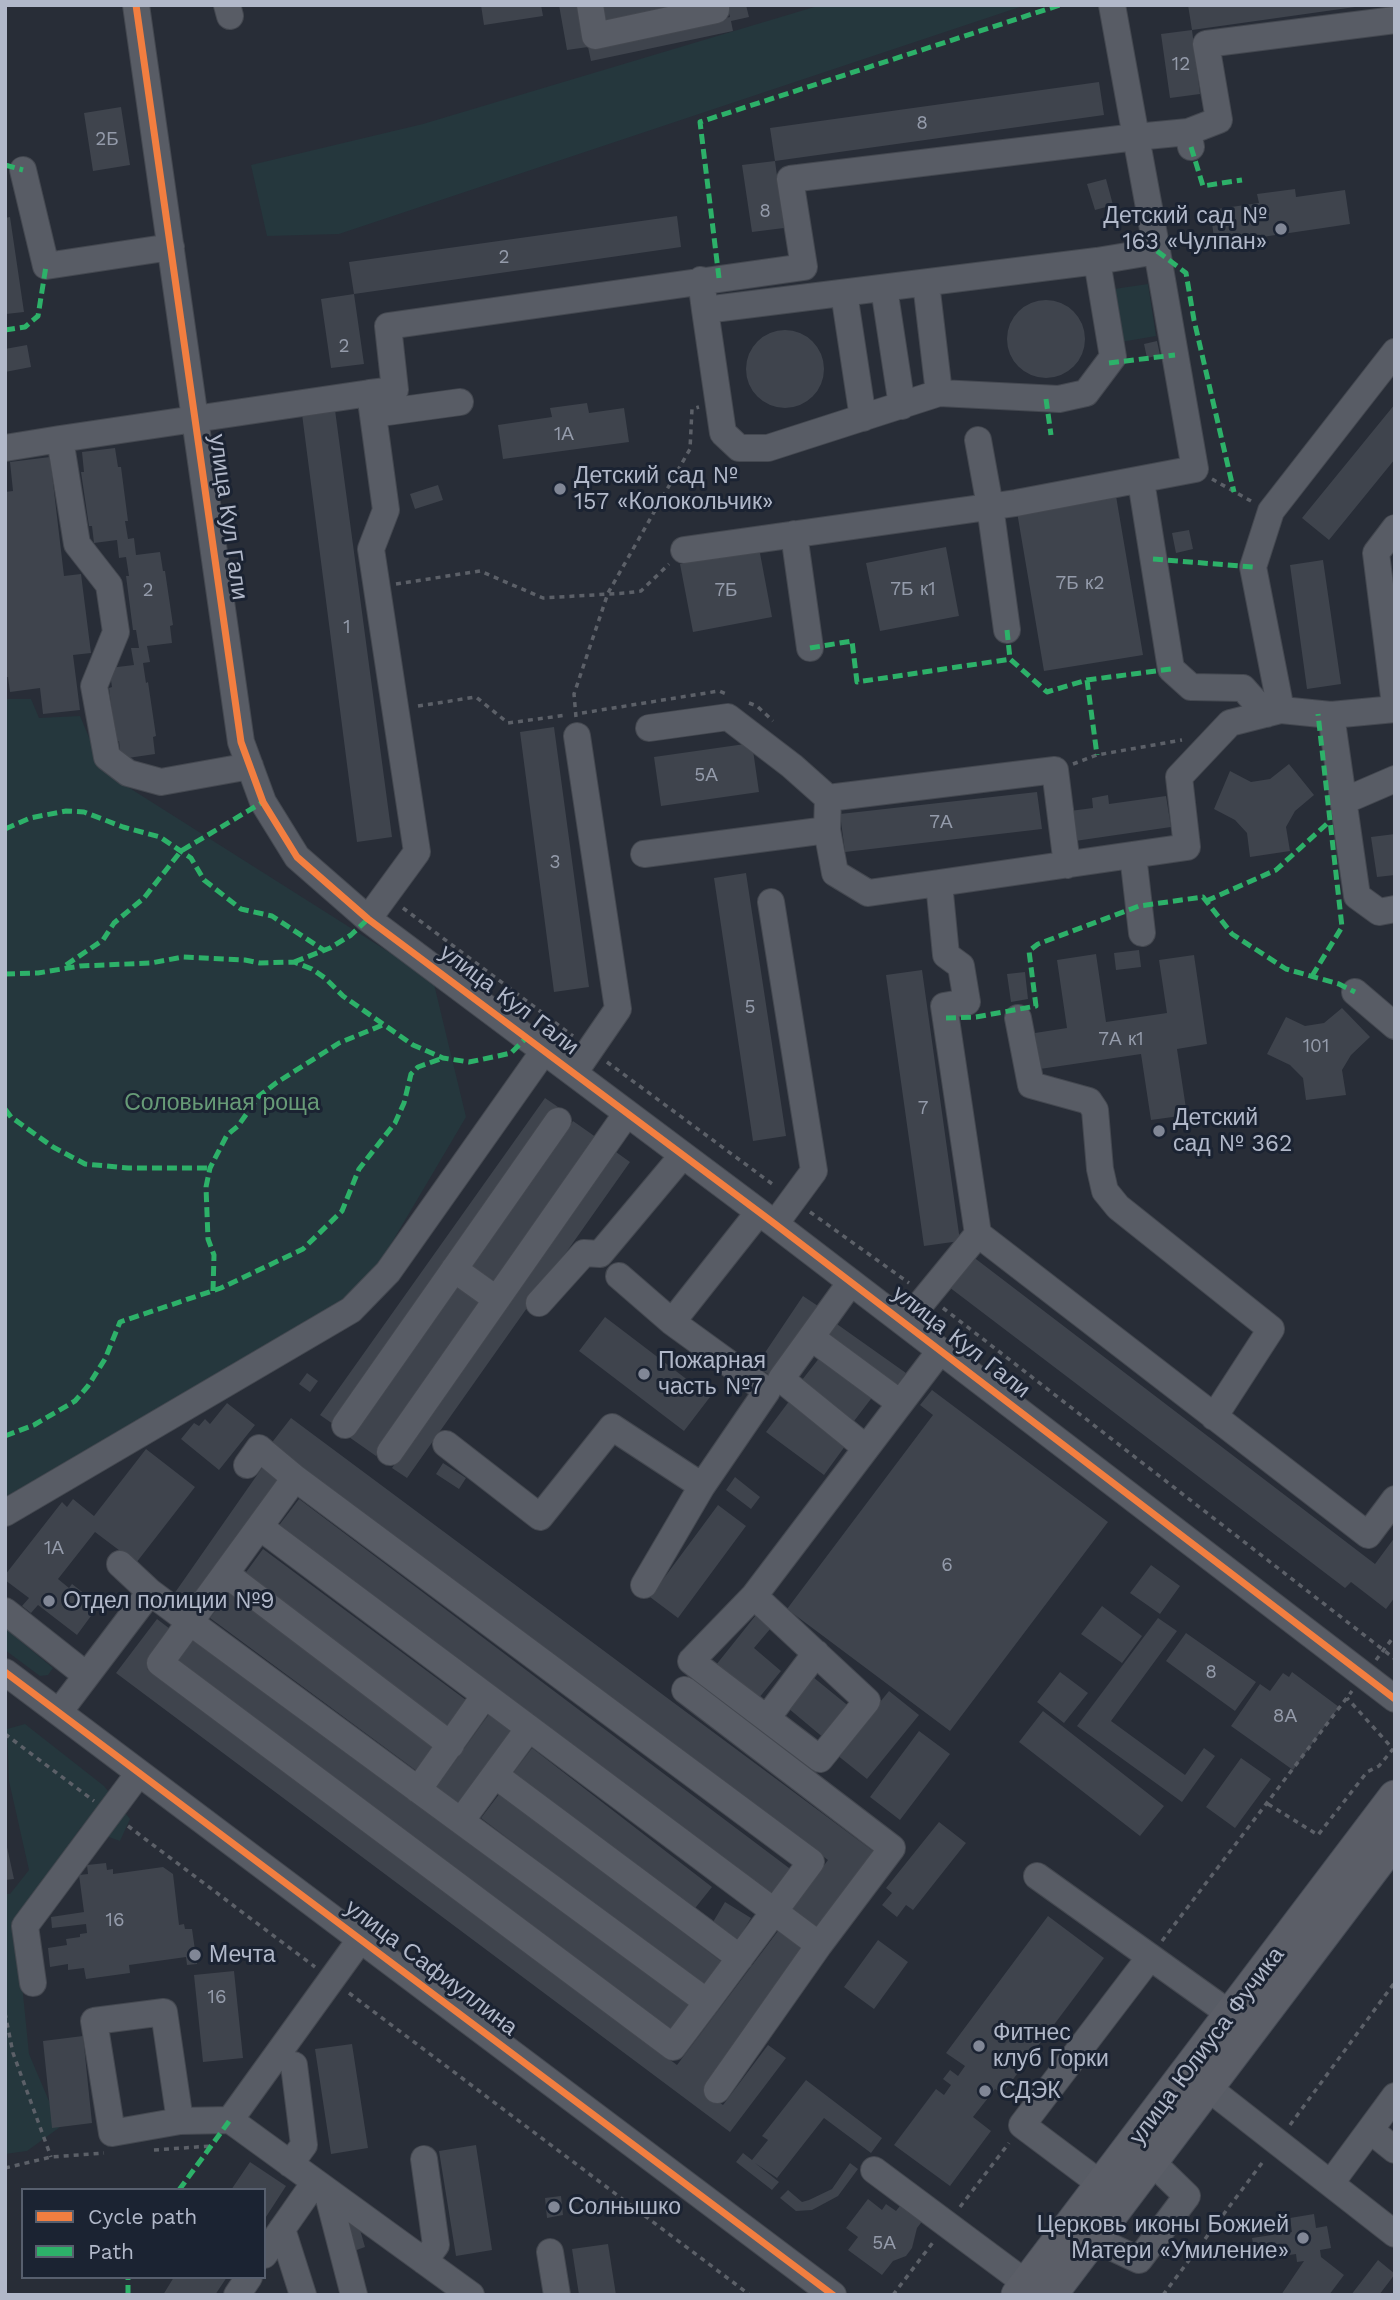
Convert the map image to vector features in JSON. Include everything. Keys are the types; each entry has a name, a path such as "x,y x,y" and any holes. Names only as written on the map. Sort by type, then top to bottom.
{"main road":[{"name":"улица Юлиуса Фучика","path":"1032,2291 1102,2185 1395,1797"},
{"name":"улица Юлиуса Фучика","path":"1032,2291 1093,2238 1395,1839"}],"street":[{"name":"улица Кул Гали","path":"136,5 241,741 263,802 298,857 368,919 767,1218 1395,1699"},
{"path":"590,5 595,36 716,10 716,5"},
{"path":"684,550 990,506 1141,481 1195,469 1112,5"},
{"path":"372,404 395,390 388,326 804,267 790,179 1136,137 1189,139 1219,120 1206,44 1395,20"},
{"path":"23,170 46,266 171,247"},
{"path":"705,310 1097,261 1157,251"},
{"path":"701,280 723,433 739,447 768,448 939,393 1059,400 1086,393 1113,356 1097,261"},
{"path":"926,283 939,393"},
{"path":"884,288 902,405"},
{"path":"845,293 863,418"},
{"path":"1273,712 1253,567 1271,511 1395,352"},
{"path":"5,448 195,419 372,404 460,402"},
{"path":"368,919 416,852 371,549 386,510 372,404"},
{"path":"60,439 77,544 109,586 116,632 94,686 107,757 128,774 162,782 250,766"},
{"path":"978,440 1007,630"},
{"path":"1141,481 1171,669 1191,687 1243,688 1273,712"},
{"path":"828,798 827,830 835,873 868,892 1187,847 1179,777 1230,723 1273,712 1331,715 1395,707 1376,553 1395,528"},
{"path":"794,534 810,648"},
{"path":"1331,715 1357,896 1379,912 1395,909"},
{"path":"649,728 728,717 792,766 828,798 1055,770 1067,865"},
{"path":"574,1073 618,1009 576,725"},
{"path":"1344,801 1395,779"},
{"path":"644,854 827,830"},
{"path":"1133,855 1142,933"},
{"path":"939,883 946,954 961,965 967,1002 944,1006 978,1234 1368,1535 1395,1499"},
{"path":"672,1321 767,1218 793,1200 814,1171 771,902"},
{"path":"1355,992 1395,1026"},
{"path":"1018,1018 1031,1085 1089,1101 1095,1110 1100,1169 1105,1191 1118,1207 1271,1329 1214,1417"},
{"path":"5,1513 351,1310 388,1272 544,1051"},
{"path":"390,1452 628,1113"},
{"path":"345,1425 558,1121"},
{"path":"539,1303 584,1253 600,1254 683,1155"},
{"path":"905,1323 978,1234"},
{"path":"454,1269 496,1299"},
{"path":"619,1276 672,1321 767,1391 702,1486 644,1585"},
{"path":"851,1282 781,1380 866,1448"},
{"path":"811,1338 900,1403"},
{"path":"754,1596 867,1701 820,1759 691,1661 754,1596 940,1351"},
{"path":"446,1444 540,1517 612,1427 702,1486"},
{"path":"247,1465 260,1448 295,1478 811,1862 673,2047 160,1663 295,1478"},
{"path":"260,1527 820,1945"},
{"path":"120,1564 150,1592 190,1622 707,2002"},
{"path":"226,1574 450,1745"},
{"path":"59,1712 150,1592"},
{"path":"5,1611 86,1675"},
{"path":"767,1718 816,1653"},
{"name":"улица Сафиуллина","path":"11,1687 59,1712 833,2295"},
{"path":"685,1690 892,1848 717,2090"},
{"path":"418,1790 485,1696"},
{"path":"461,1821 529,1728"},
{"path":"33,1983 25,1926 139,1773"},
{"path":"495,1775 740,1958"},
{"path":"1037,1876 1230,2014"},
{"path":"230,2120 360,1940"},
{"path":"1102,2185 1022,2125 1150,1957"},
{"path":"180,2121 164,2012 94,2021 112,2133 180,2121 230,2120 471,2295"},
{"path":"290,2164 304,2145 294,2064"},
{"path":"1207,2087 1395,2234"},
{"path":"1331,2183 1395,2096"},
{"path":"1370,2130 1395,2150"},
{"path":"424,2160 436,2245 424,2260"},
{"path":"1093,2238 1139,2260 1187,2196 1151,2161"},
{"path":"874,2171 1032,2291"},
{"path":"266,2252 282,2229 321,2186"},
{"path":"321,2186 354,2295"},
{"path":"282,2229 303,2295"},
{"path":"550,2252 557,2295"},
{"path":"237,2295 248,2279"}],"path":[{"path":"395,709 476,697 508,723 576,725 574,694 608,593 690,449 692,409 719,403"},
{"path":"1195,469 1271,511"},
{"path":"377,587 480,571 543,598 641,591 684,550"},
{"path":"1055,770 1097,755 1171,741 1217,737"},
{"path":"386,894 793,1200 927,1296 1395,1659"},
{"path":"1150,1957 1395,1635"},
{"path":"1267,1804 1318,1835 1367,1772 1378,1766 1393,1749 1347,1698"},
{"path":"5,1734 750,2295"},
{"path":"5,2013 13,2053 51,2157"}],"green space":[{"path":"821,5 1026,5 339,234 267,236 251,165 423,124"},
{"path":"1148,284 1156,336 1115,343 1107,290"},
{"name":"Соловьиная роща","path":"5,699 31,699 39,718 80,716 99,761 120,782 433,980 466,1117 352,1310 5,1505"},
{"path":"5,1628 53,1668 48,1675 40,1676 5,1650"},
{"path":"25,1724 104,1786 130,1819 120,1841 81,1827 17,1934 29,2054 60,2127 27,2151 5,2154 5,1894 10,1894 29,1870 9,1781 7,1729"}],"building":[{"path":"481,5 541,5 543,16 484,25"},
{"path":"559,5 581,5 588,47 567,50"},
{"path":"692,5 602,25 598,7"},
{"path":"727,5 746,5 749,17 731,21 733,31 591,61 588,47 730,17"},
{"path":"1188,5 1355,5 1355,7 1192,30"},
{"path":"1192,30 1200,94 1170,98 1161,34"},
{"path":"1099,82 1104,115 775,161 770,128"},
{"path":"121,107 130,165 93,171 84,113"},
{"path":"775,161 784,228 752,232 742,165"},
{"path":"1106,179 1113,205 1095,210 1087,184"},
{"path":"1295,189 1296,197 1345,190 1350,224 1215,244 1210,210 1259,203 1257,194"},
{"path":"677,216 681,247 354,294 349,262"},
{"path":"10,217 24,312 6,314 5,218"},
{"path":"354,294 364,364 331,368 321,299"},
{"path":"1038,300 1054,300 1068,306 1079,317 1085,331 1085,347 1079,361 1068,372 1054,378 1038,378 1024,372 1013,361 1007,347 1007,331 1013,317 1024,306"},
{"path":"777,330 793,330 807,336 818,347 824,361 824,377 818,391 807,402 793,408 777,408 763,402 752,391 746,377 746,361 752,347 763,336"},
{"path":"1157,341 1160,355 1147,358 1144,344"},
{"path":"27,345 31,367 5,372 5,349"},
{"path":"587,403 589,413 624,408 629,442 503,459 498,425 552,417 550,408"},
{"path":"1395,404 1395,459 1329,540 1302,518"},
{"path":"335,410 392,837 357,842 302,414"},
{"path":"115,448 118,467 121,467 128,539 134,538 136,555 160,552 173,625 170,626 172,643 147,646 150,662 143,663 156,736 153,737 155,754 121,759 119,741 116,742 109,668 134,665 131,648 139,648 136,630 133,630 126,576 129,576 126,557 119,558 117,540 94,543 81,472 84,472 82,452"},
{"path":"50,457 64,576 81,574 91,653 73,655 80,710 43,714 40,688 10,692 8,677 5,677 5,492 13,491 10,462"},
{"path":"438,485 443,500 415,509 410,494"},
{"path":"1116,496 1143,655 1044,671 1017,512"},
{"path":"1189,530 1193,549 1176,553 1172,533"},
{"path":"946,547 959,616 880,631 866,563"},
{"path":"759,548 772,617 693,632 680,564"},
{"path":"1323,560 1341,684 1307,689 1290,565"},
{"path":"554,727 589,987 554,992 520,732"},
{"path":"752,743 759,792 661,806 654,757"},
{"path":"1289,764 1314,795 1295,811 1286,827 1290,851 1250,857 1247,833 1235,820 1214,809 1230,771 1251,782 1270,779"},
{"path":"1037,792 1042,829 845,852 840,814"},
{"path":"1108,795 1109,804 1166,796 1171,827 1075,841 1070,811 1093,808 1092,798"},
{"path":"1395,834 1395,875 1377,877 1371,837"},
{"path":"746,873 786,1136 753,1141 714,878"},
{"path":"1139,950 1141,967 1116,970 1114,953"},
{"path":"1096,954 1106,1022 1167,1013 1159,960 1194,955 1207,1044 1177,1049 1187,1115 1151,1120 1141,1054 1040,1069 1035,1033 1067,1028 1057,960"},
{"path":"922,970 960,1241 924,1246 886,975"},
{"path":"1025,972 1028,999 1011,1002 1007,974"},
{"path":"1342,1008 1370,1037 1351,1055 1342,1070 1346,1095 1306,1100 1303,1078 1290,1065 1267,1054 1286,1017 1305,1026 1324,1023"},
{"path":"545,1098 558,1107 333,1424 320,1415"},
{"path":"573,1121 600,1140 499,1284 471,1265"},
{"path":"616,1152 630,1162 407,1478 392,1468"},
{"path":"972,1256 1375,1564 1395,1537 1395,1597 1386,1609 1351,1582 1345,1588 949,1287"},
{"path":"459,1281 486,1300 376,1456 349,1437"},
{"path":"803,1296 821,1308 774,1378 756,1366"},
{"name":"Пожарная часть №7","path":"605,1317 710,1397 684,1431 579,1351"},
{"path":"834,1322 906,1373 896,1387 824,1335"},
{"path":"824,1352 877,1391 851,1425 798,1385"},
{"path":"307,1373 318,1381 310,1392 299,1384"},
{"path":"932,1390 1108,1522 950,1731 787,1609 933,1415 920,1405"},
{"path":"790,1400 848,1442 824,1475 766,1432"},
{"path":"227,1403 255,1425 219,1470 181,1439 194,1423 199,1426 205,1419 210,1424"},
{"path":"291,1418 877,1854 817,1934 789,1913 828,1860 270,1445"},
{"path":"146,1449 195,1487 136,1563 95,1532 58,1579 69,1588 72,1584 99,1605 77,1635 38,1605 31,1613 22,1606 29,1598 5,1580 5,1575 62,1502 67,1507 73,1499 94,1516"},
{"path":"443,1463 466,1478 459,1489 436,1474"},
{"path":"264,1465 282,1477 192,1607 174,1594"},
{"path":"735,1477 760,1497 751,1509 726,1490"},
{"path":"299,1499 793,1871 771,1899 277,1528"},
{"path":"718,1505 746,1526 678,1618 650,1597"},
{"path":"263,1549 470,1703 450,1729 244,1575"},
{"path":"1151,1565 1180,1586 1160,1614 1130,1593"},
{"path":"229,1593 436,1746 418,1772 210,1618"},
{"path":"1102,1606 1142,1636 1122,1663 1081,1634"},
{"path":"760,1610 776,1622 754,1648 781,1671 758,1699 716,1665"},
{"path":"1158,1618 1177,1631 1111,1721 1185,1775 1204,1748 1215,1756 1182,1802 1077,1726"},
{"path":"157,1619 174,1632 147,1669 677,2065 781,1927 810,1949 704,2091 723,2105 768,2045 786,2058 730,2132 116,1673"},
{"path":"1186,1633 1256,1682 1235,1711 1166,1661"},
{"path":"195,1636 694,2006 674,2032 174,1663"},
{"path":"1060,1672 1088,1693 1064,1723 1037,1702"},
{"path":"1292,1672 1339,1707 1293,1770 1231,1726 1260,1684 1270,1691 1283,1673 1289,1677"},
{"path":"813,1677 851,1708 825,1739 788,1708"},
{"path":"889,1691 919,1715 867,1779 837,1755"},
{"path":"1043,1711 1164,1806 1140,1836 1019,1742"},
{"path":"489,1714 514,1732 457,1811 432,1793"},
{"path":"919,1731 950,1754 900,1820 870,1797"},
{"path":"532,1748 712,1887 692,1912 513,1773"},
{"path":"1241,1758 1271,1779 1235,1828 1206,1807"},
{"path":"500,1793 726,1965 707,1990 481,1818"},
{"path":"939,1822 966,1843 913,1910 906,1905 897,1917 882,1905 892,1893 886,1888"},
{"path":"5,1838 14,1879 5,1880"},
{"path":"106,1863 107,1870 113,1869 113,1874 163,1867 173,1874 179,1925 184,1924 185,1929 192,1929 197,1964 187,1965 186,1957 129,1965 130,1973 86,1979 84,1968 68,1970 68,1964 50,1967 48,1948 67,1945 66,1939 87,1933 86,1924 52,1928 51,1917 84,1912 79,1875 88,1874 87,1865"},
{"path":"725,1902 751,1918 736,1943 710,1927"},
{"path":"1048,1916 1104,1958 1002,2094 995,2089 973,2117 991,2131 950,2186 894,2145 936,2089 944,2095 951,2085 943,2079 950,2070 958,2076 965,2066 946,2053"},
{"path":"878,1940 908,1962 874,2009 844,1987"},
{"path":"234,1971 243,2058 203,2062 194,1975"},
{"path":"83,2036 92,2123 52,2128 43,2041"},
{"path":"352,2044 368,2148 331,2154 315,2049"},
{"path":"806,2080 882,2138 871,2153 824,2118 777,2178 755,2163 779,2182 772,2190 736,2162 743,2153 752,2160 768,2140 762,2136"},
{"path":"476,2145 492,2250 456,2256 439,2151"},
{"path":"250,2162 286,2186 266,2217 266,2188 232,2188"},
{"path":"850,2163 858,2169 838,2196 812,2210 796,2211 780,2198 788,2190 802,2202 832,2189"},
{"name":"Солнышко","path":"561,2196 563,2215 547,2218 545,2198"},
{"path":"868,2199 882,2210 886,2204 896,2211 903,2202 924,2219 917,2228 912,2248 906,2256 893,2261 882,2275 848,2250 858,2237 846,2228"},
{"path":"1314,2214 1316,2228 1327,2226 1331,2248 1320,2250 1321,2257 1344,2275 1329,2295 1281,2295 1304,2261 1297,2262 1296,2254 1256,2260 1252,2238 1292,2232 1290,2218"},
{"path":"357,2219 365,2247 351,2252 342,2224"},
{"path":"608,2244 616,2295 579,2295 572,2249"},
{"path":"1378,2260 1395,2274 1379,2295 1351,2295"},
{"path":"173,2279 226,2279 215,2295 163,2295"}],"marked path":[{"path":"719,278 700,122 1060,5"},
{"path":"1191,147 1203,186 1242,180"},
{"path":"5,165 23,170"},
{"path":"1157,251 1186,273 1194,320 1234,492"},
{"path":"5,330 25,327 38,316 46,266"},
{"path":"1109,363 1175,355"},
{"path":"1046,399 1051,435"},
{"path":"1153,559 1253,567"},
{"path":"1007,630 1010,659 1047,692 1087,680 1171,669"},
{"path":"810,648 852,641 857,682 1011,659"},
{"path":"1087,680 1097,755"},
{"path":"1312,976 1342,927 1318,714"},
{"path":"66,965 103,940 114,923 144,898 181,851 263,802"},
{"path":"5,829 30,818 66,811 84,812 160,837 191,858 204,880 241,909 272,916 325,951"},
{"path":"1206,901 1276,870 1330,821"},
{"path":"946,1018 976,1017 1036,1006 1029,951 1038,944 1139,906 1203,897 1232,934 1286,969 1339,984 1355,992"},
{"path":"294,962 330,948 351,935 368,919"},
{"path":"5,974 38,973 80,966 151,963 183,957 260,963 294,962 325,978 343,996 413,1045 443,1058 469,1062 511,1053 526,1038"},
{"path":"213,1291 214,1255 208,1239 206,1187 210,1168 227,1135 238,1126 259,1096 276,1083 339,1043 385,1024"},
{"path":"5,1436 34,1425 75,1401 105,1359 120,1322 221,1288 303,1249 342,1211 359,1169 395,1123 404,1103 411,1074 418,1067 443,1058"},
{"path":"5,1109 11,1117 53,1147 85,1164 128,1168 210,1168"},
{"path":"180,2188 230,2120"},
{"path":"128,2279 128,2295"}],"cycle path":[{"path":"136,5 241,742 263,802 297,857 368,919 775,1224 1395,1699"},
{"path":"5,1672 833,2295"}],"place":[{"name":"Детский сад № 163 «Чулпан»","path":"1281,229"},
{"name":"Детский сад № 157 «Колокольчик»","path":"560,489"},
{"name":"Детский сад № 362","path":"1159,1131"},
{"name":"Пожарная часть №7","path":"644,1374"},
{"name":"Отдел полиции №9","path":"49,1601"},
{"name":"Мечта","path":"195,1955"},
{"name":"Фитнес клуб Горки","path":"979,2046"},
{"name":"СДЭК","path":"985,2091"},
{"name":"Солнышко","path":"554,2207"},
{"name":"Церковь иконы Божией Матери «Умиление»","path":"1303,2238"}]}
